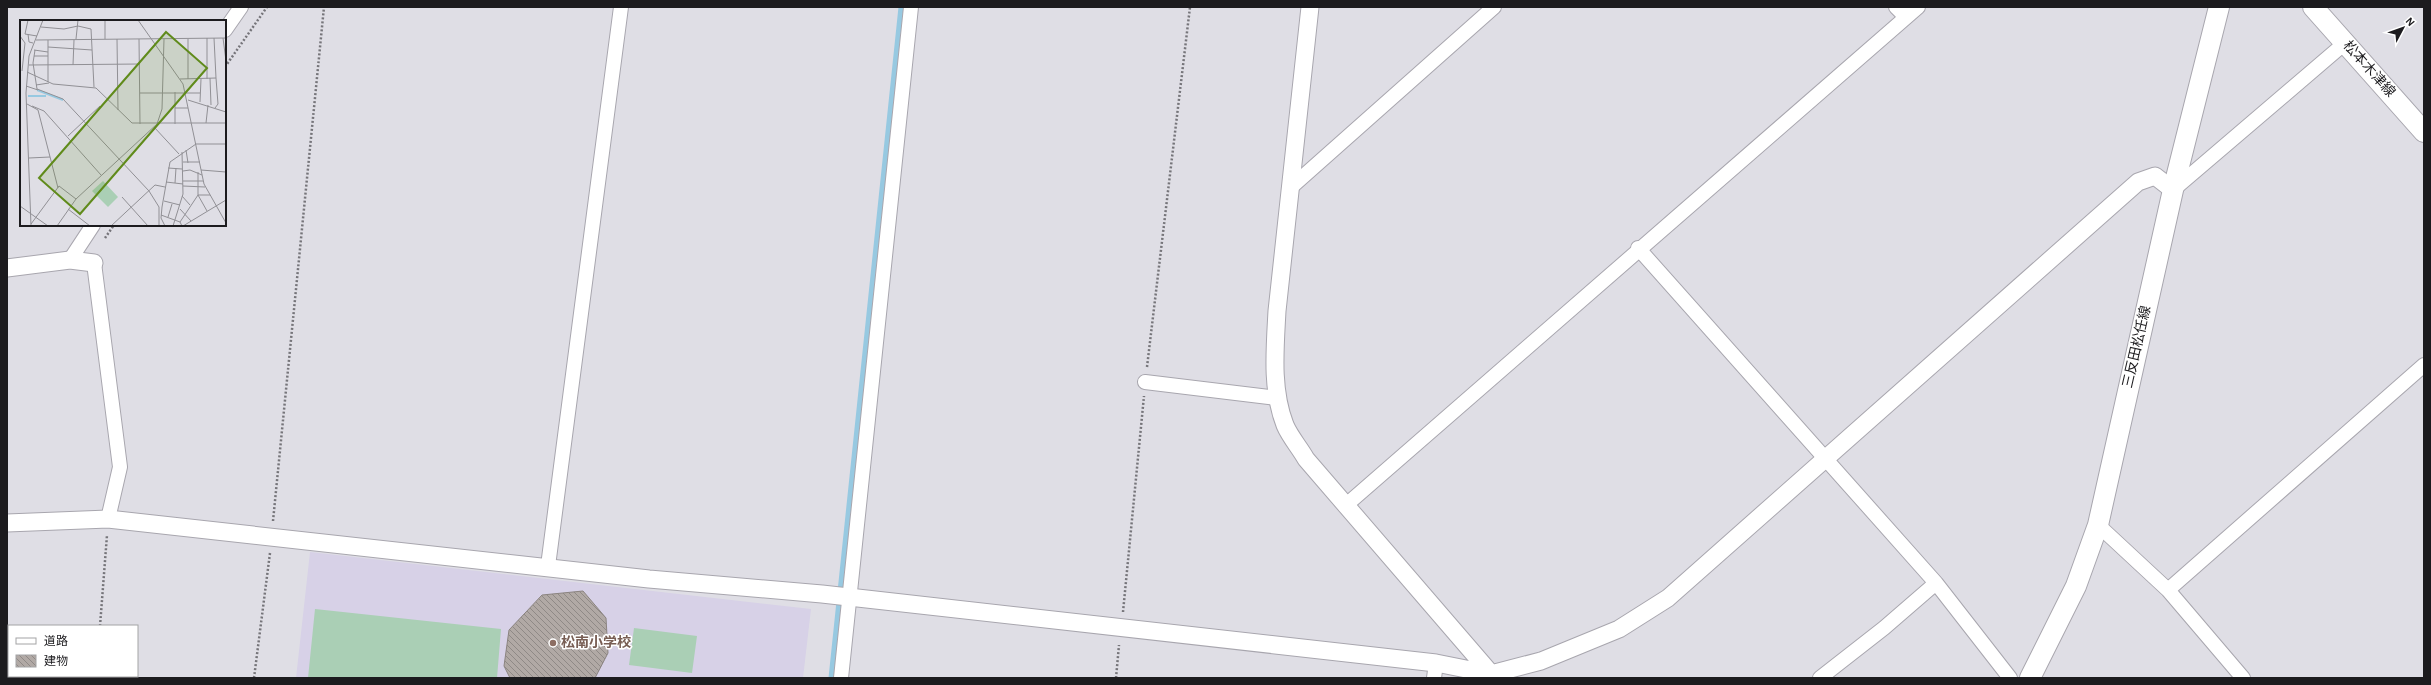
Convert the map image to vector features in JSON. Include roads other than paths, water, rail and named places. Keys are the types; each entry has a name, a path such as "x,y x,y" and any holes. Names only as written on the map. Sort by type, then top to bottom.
{"main road":[{"name":"三反田松任線","path":"2030,678 2076,586 2098,525 2173,190 2219,7"},
{"name":"松本木津線","path":"2314,7 2424,132"}],"street":[{"path":"226,29 241,7"},
{"path":"548,566 622,7"},
{"path":"841,678 851,597 910,7"},
{"path":"1310,7 1289,189 1275,340 1277,398 1286,426 1306,460 1493,676"},
{"path":"1289,189 1494,7"},
{"path":"1896,7 1906,18"},
{"path":"1345,506 1638,248 1918,7"},
{"path":"7,522 108,519 272,536 472,560 548,566 649,579 822,594 1121,627 1435,670 1493,676 1541,661 1626,625 1668,598 2138,182 2155,176 2173,190 2345,42"},
{"path":"70,260 92,226"},
{"path":"1638,248 1936,582 2010,678"},
{"path":"7,268 70,260 94,263 120,467 108,519"},
{"path":"2168,590 2424,365"},
{"path":"1145,382 1277,398"},
{"path":"2098,525 2168,590 2243,678"},
{"path":"1820,678 1884,628 1936,582"}],"waterway":[{"path":"831,678 901,7"}],"place":[{"name":"松南小学校","path":"553,643"}]}
